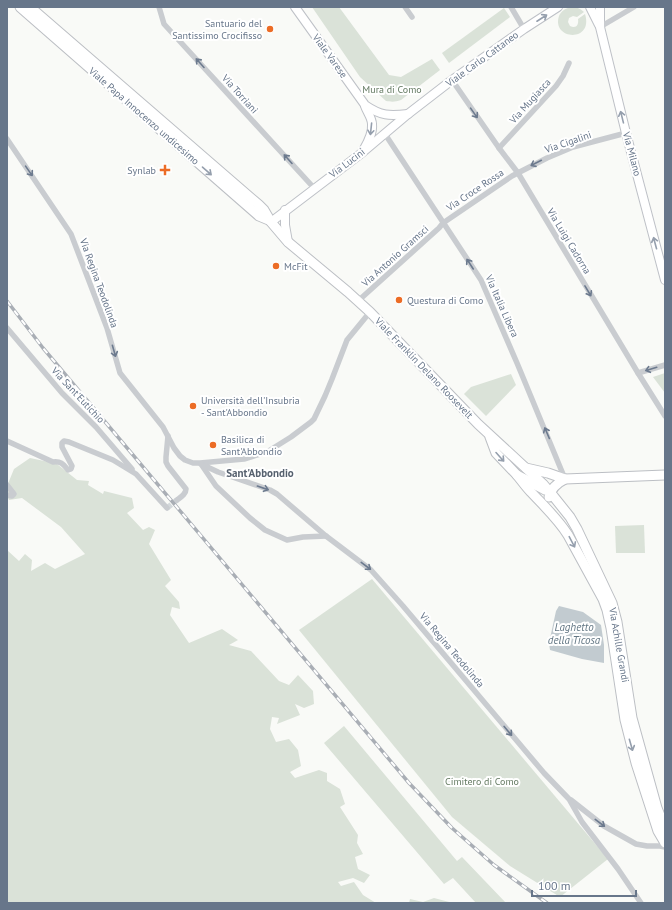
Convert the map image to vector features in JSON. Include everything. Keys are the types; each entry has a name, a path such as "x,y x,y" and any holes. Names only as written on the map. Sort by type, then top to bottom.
{"main road":[{"name":"Viale Papa Innocenzo undicesimo","path":"20,7 259,216 271,222"},
{"name":"Viale Papa Innocenzo undicesimo","path":"30,7 259,205 288,242 358,301"},
{"name":"Viale Franklin Delano Roosevelt","path":"358,301 490,435 550,492"},
{"name":"Viale Franklin Delano Roosevelt","path":"490,435 496,453 517,475 550,492"},
{"name":"Viale Franklin Delano Roosevelt","path":"526,468 565,479 665,475"},
{"name":"Via Achille Grandi","path":"517,475 562,525 603,599 611,628 625,720 630,740 658,831 665,843"},
{"path":"549,510 548,501 550,492 557,483 565,479"},
{"name":"Via Achille Grandi","path":"550,492 570,517 577,529 614,607 632,718 657,808 665,828"}],"street":[{"name":"Via Torriani","path":"159,7 164,24 314,188"},
{"name":"Viale Varese","path":"295,7 365,105 372,123 372,131 363,152"},
{"path":"406,7 412,17"},
{"path":"510,7 524,29"},
{"name":"Viale Carlo Cattaneo","path":"408,114 452,80 558,7"},
{"name":"Via Milano","path":"590,7 600,27 665,280"},
{"name":"Via Milano","path":"600,7 600,27"},
{"path":"600,27 634,7"},
{"name":"Via Mugiasca","path":"499,148 556,86 569,63"},
{"name":"Via Luigi Cadorna","path":"452,80 518,173 665,416"},
{"name":"Viale Varese","path":"365,105 374,112 381,114 408,114"},
{"name":"Via Lucini","path":"271,222 363,152 408,114"},
{"name":"Via Cigalini","path":"518,173 547,158 574,147 626,133"},
{"name":"Via Italia Libera","path":"385,134 481,280 565,479"},
{"name":"Via Regina Teodolinda","path":"7,139 71,234 107,328 120,373 163,427 180,456 185,460 200,464 218,472 270,490 326,536 371,570 544,773 569,799 582,822 618,869 640,903"},
{"name":"Via Croce Rossa","path":"443,223 518,173"},
{"path":"285,210 285,224 288,242"},
{"name":"Via Antonio Gramsci","path":"358,301 443,223"},
{"path":"326,536 303,537 287,540 265,530 216,486 200,464 244,459 267,452 311,422 316,415 330,385 347,340 370,312"},
{"name":"Via Sant'Eutichio","path":"7,328 62,393 96,427 136,474"},
{"path":"638,373 665,365"},
{"path":"168,436 166,462 186,489 186,492 178,499"},
{"path":"7,441 53,462 58,461 68,470 71,469 72,466 62,447 62,443 64,441 113,460 136,474 167,508"},
{"path":"7,485 14,494 12,496 7,495"},
{"path":"569,799 604,826 636,844 665,847"}],"green space":[{"name":"Mura di Como","path":"312,7 339,7 389,75 401,77 432,59 440,70 401,100 394,102 386,101 360,77"},
{"path":"571,7 578,8 584,12 577,17 573,16 569,18 568,22 570,26 577,26 578,19 585,14 586,23 584,30 579,34 566,34 561,30 558,24 561,13"},
{"path":"504,8 510,17 449,63 442,53"},
{"path":"665,373 665,393 653,377"},
{"path":"511,374 516,385 486,416 464,394 471,387"},
{"path":"30,458 57,464 77,480 89,481 88,485 103,494 104,491 132,498 134,508 127,513 143,530 149,527 155,530 149,544 171,580 165,586 179,602 180,609 172,607 170,615 189,643 222,629 238,640 229,645 251,651 279,681 289,685 298,675 313,691 314,704 304,708 295,704 300,715 277,724 279,718 272,717 270,729 276,742 289,739 298,750 301,766 290,772 295,778 319,770 327,773 327,781 340,789 345,804 340,807 358,835 357,843 363,854 355,857 358,869 370,875 364,883 353,878 338,882 341,886 354,882 363,895 376,903 7,903 7,550 19,561 25,554 32,560 31,571 45,563 55,569 85,554 61,527 22,498 9,500 7,496 7,486 14,469"},
{"path":"644,525 645,553 616,553 615,526"},
{"name":"Cimitero di Como","path":"372,579 608,859 560,897 510,866 452,817 299,630"},
{"path":"344,726 457,861 462,857 506,903 476,903 453,878 444,884 324,743"},
{"path":"434,898 453,903 409,903 410,899 423,902"}],"water":[{"name":"Laghetto della Ticosa","path":"559,606 583,612 601,625 604,645 604,663 582,659 550,650 549,643 556,611"}],"tunnel":[{"path":"167,508 177,500"}],"railway":[{"path":"7,301 43,348 409,783 452,828 494,865 547,903"}],"place":[{"name":"Santuario del Santissimo Crocifisso","path":"270,29"},
{"name":"Synlab","path":"165,170"},
{"name":"McFit","path":"276,266"},
{"name":"Questura di Como","path":"399,300"},
{"name":"Università dell'Insubria - Sant'Abbondio","path":"193,406"},
{"name":"Basilica di Sant'Abbondio","path":"213,445"}],"district":[{"name":"Sant'Abbondio","path":"260,473"}]}
